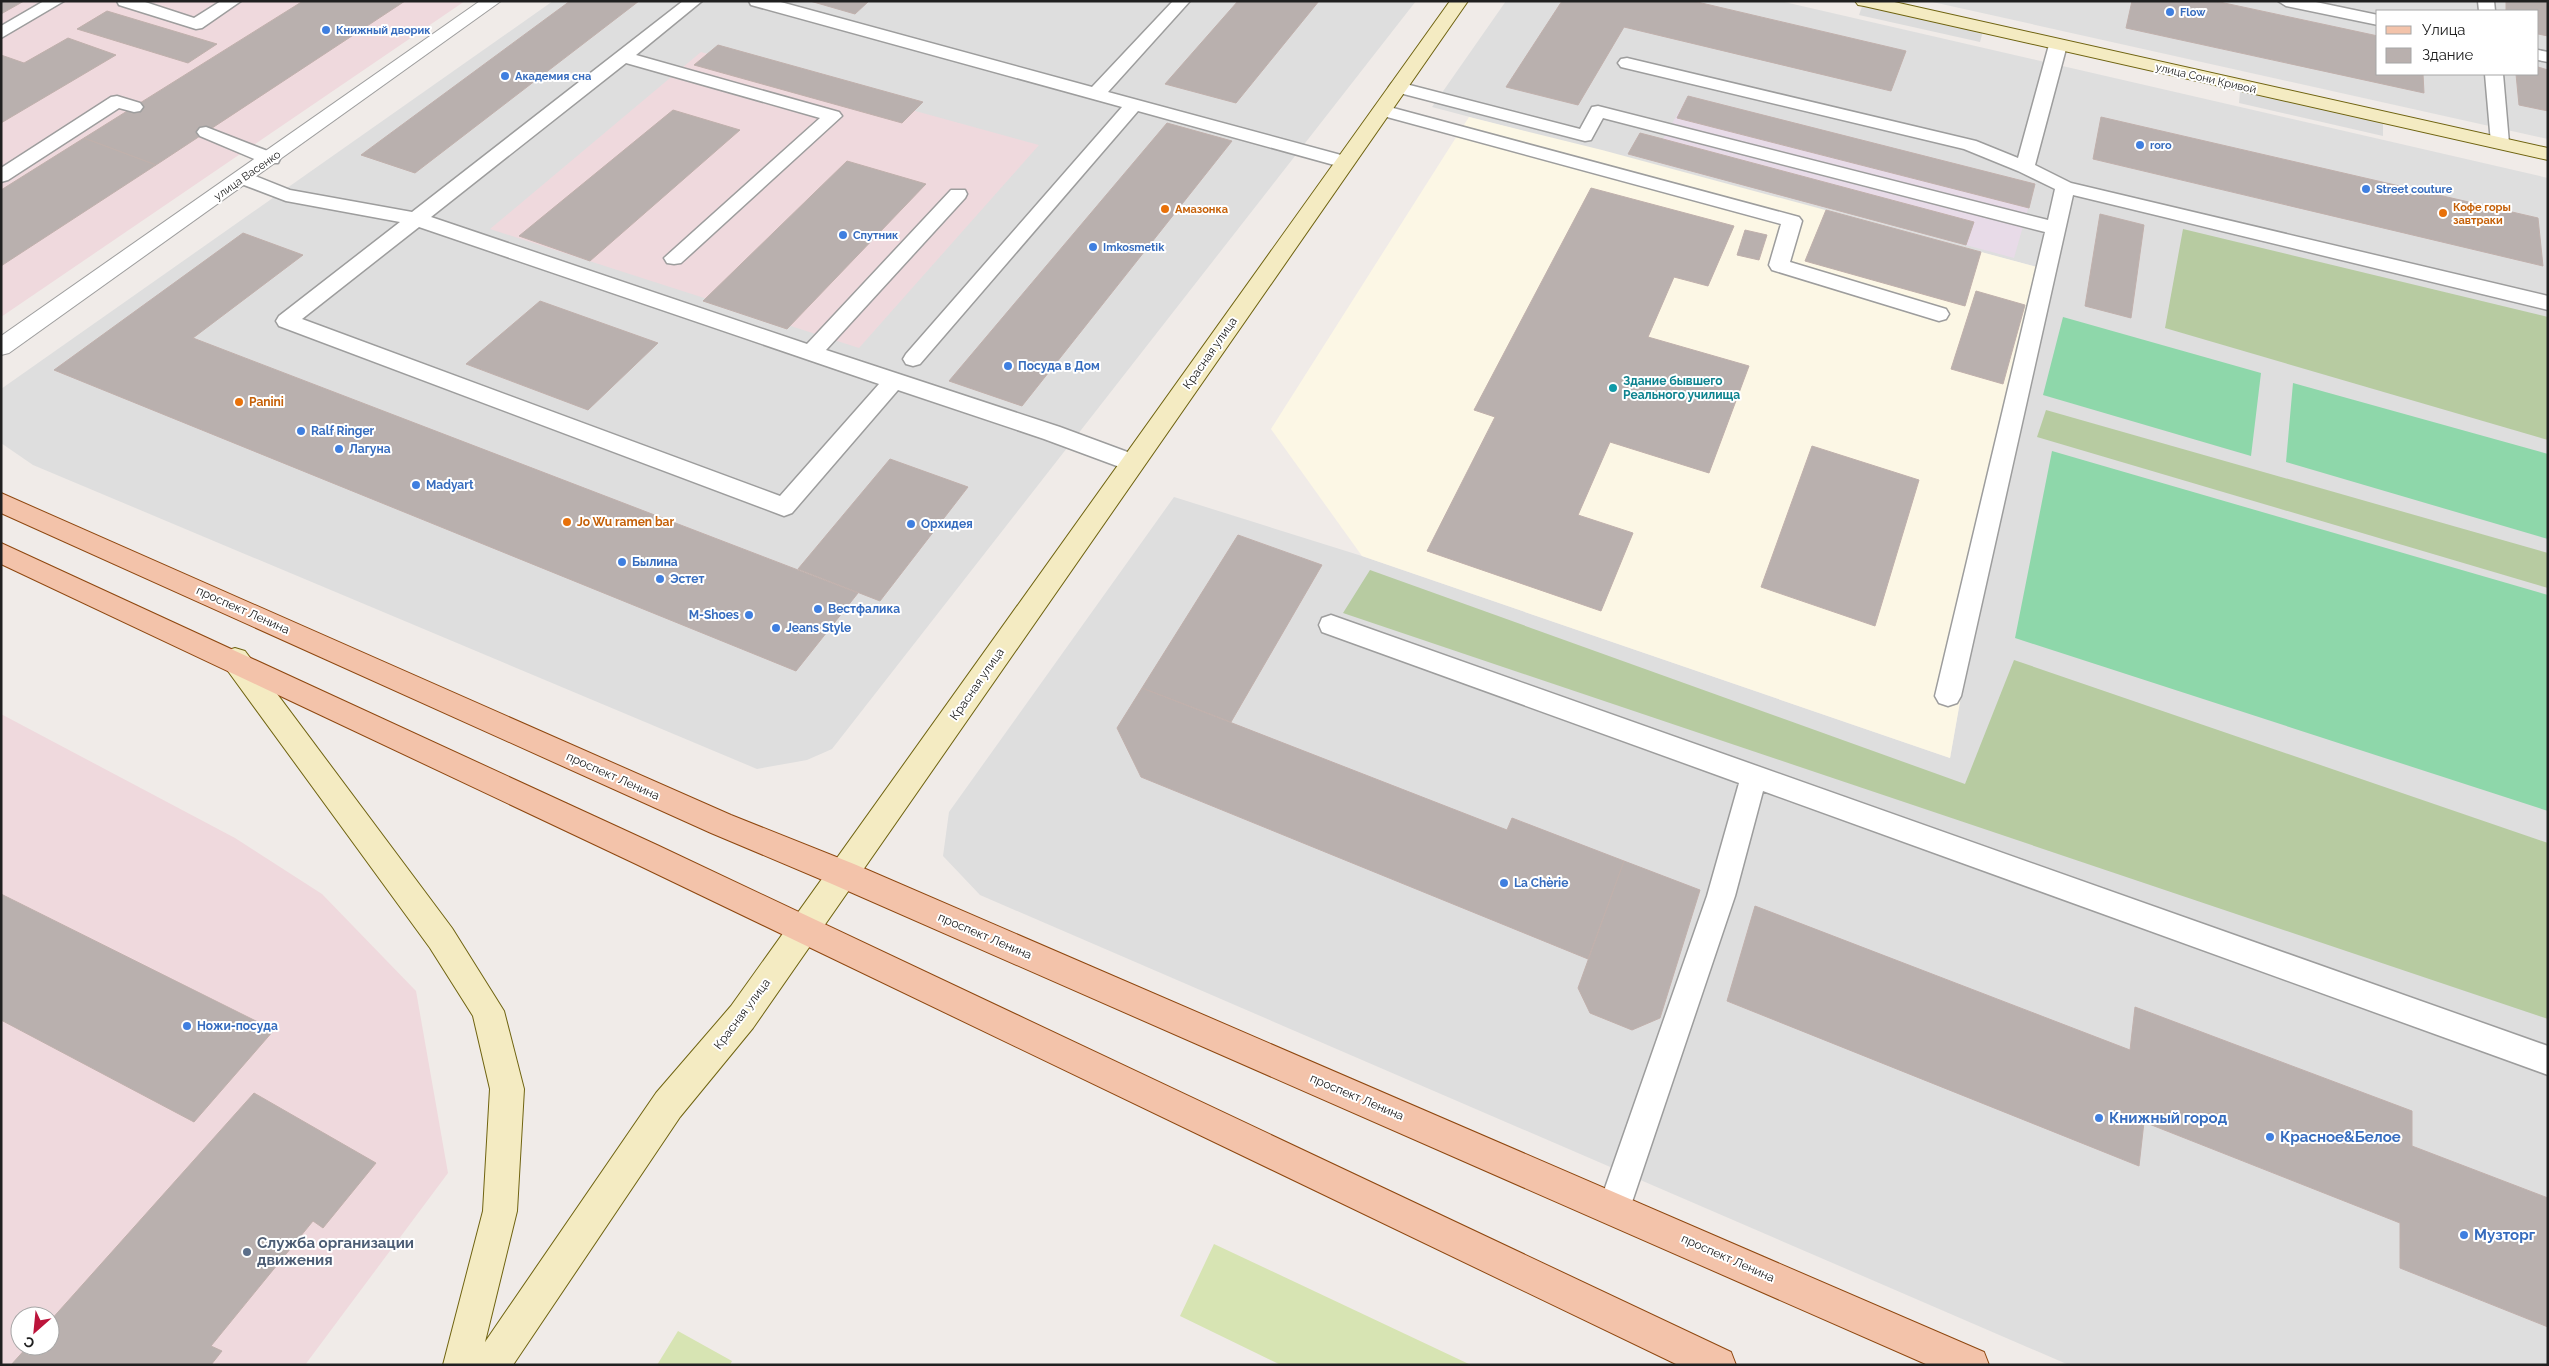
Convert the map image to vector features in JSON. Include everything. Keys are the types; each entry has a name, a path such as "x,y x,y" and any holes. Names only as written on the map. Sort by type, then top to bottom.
{"main road":[{"name":"Красная улица","path":"491,1365 668,1105 742,1017 1459,1"},
{"name":"улица Сони Кривой","path":"1864,1 2548,154"},
{"name":"проспект Ленина","path":"1,502 712,820 843,874 1971,1365"},
{"path":"1,553 235,659 805,928 1718,1365"},
{"path":"235,659 441,938 488,1011 507,1089 500,1211 461,1365"}],"street":[{"name":"улица Васенко","path":"1,347 271,159 492,1"}],"lane":[{"path":"1,32 56,1"},
{"path":"125,1 196,24 233,1"},
{"path":"694,1 286,321 784,507 894,382"},
{"path":"757,1 1345,162"},
{"path":"1096,94 1182,1"},
{"path":"2286,1 2376,20"},
{"path":"2025,167 2058,45"},
{"path":"623,57 833,116 674,258"},
{"path":"1626,63 1970,145 2025,167 2065,187 2548,303"},
{"path":"2494,75 2500,143"},
{"path":"1398,87 1585,136 1598,111 2055,228"},
{"path":"1,176 117,101 134,107"},
{"path":"913,359 1134,104"},
{"path":"1382,110 1792,221 1779,265 1939,314"},
{"path":"206,132 271,159"},
{"path":"243,178 286,195 416,219 894,382 1052,433 1133,463"},
{"path":"1948,696 2065,187"},
{"path":"811,353 958,194"},
{"path":"1331,625 2548,1061"},
{"path":"1614,1208 1721,896 1754,777"}],"shaded area":[{"path":"1,1 465,1 1,317"},
{"path":"553,1 1416,1 832,749 807,760 757,769 33,465 1,443 1,389"},
{"path":"1506,1 1780,1 2548,178 2548,1365 2069,1365 980,895 943,856 949,812 1174,497 1362,556 1950,758 2037,267 1432,107"},
{"path":"1928,1 2548,1 2548,139"},
{"path":"1863,4 1983,31 1980,42 1859,15"},
{"path":"701,52 1039,145 859,348 490,229"},
{"path":"2240,91 2383,123 2383,136 2239,103"},
{"path":"1688,96 2035,184 2014,258 1628,154 1640,133 1663,139"},
{"path":"1469,117 1602,150 2037,267 1950,758 1362,556 1271,429"},
{"path":"1,714 235,838 322,894 416,991 448,1173 305,1365 1,1365"}],"green space":[{"path":"2183,229 2548,317 2548,440 2165,328"},
{"path":"2063,317 2261,373 2251,456 2043,395"},
{"path":"2293,383 2548,454 2548,539 2286,462"},
{"path":"2046,410 2548,553 2548,588 2037,437"},
{"path":"2052,451 2548,595 2548,811 2015,638"},
{"path":"1370,570 1965,784 2014,660 2548,843 2548,1019 1343,613"},
{"path":"1214,1244 1471,1365 1281,1365 1180,1316"},
{"path":"678,1331 732,1361 730,1365 657,1365"}],"building":[{"path":"1,1 24,1 1,14"},
{"path":"303,1 405,1 156,165 84,138"},
{"path":"570,1 639,1 415,173 361,155"},
{"path":"810,1 869,1 855,14"},
{"path":"1238,1 1319,1 1236,103 1165,84"},
{"path":"1562,1 1693,1 1906,51 1891,91 1624,27 1578,105 1506,87"},
{"path":"2132,1 2215,1 2376,36 2376,75 2423,75 2424,93 2126,28"},
{"path":"2506,1 2548,1 2548,36 2539,34 2539,10 2506,10"},
{"path":"107,11 217,44 188,63 77,29"},
{"path":"68,38 116,55 1,123 1,55 24,63"},
{"path":"718,45 923,102 902,123 694,65"},
{"path":"2539,67 2548,70 2548,111 2519,105 2516,75 2539,75"},
{"path":"1688,96 2035,184 2029,208 1677,118"},
{"path":"673,110 740,130 590,261 519,236"},
{"path":"2101,117 2538,218 2543,266 2093,159"},
{"path":"1167,123 1232,141 1022,406 949,381"},
{"path":"1640,133 1974,222 1966,245 1628,154"},
{"path":"84,138 156,165 1,266 1,190"},
{"path":"847,161 926,184 787,329 703,301"},
{"name":"Здание бывшего Реального училища","path":"1591,188 1734,226 1708,286 1674,277 1648,337 1749,366 1709,473 1610,442 1578,515 1633,533 1601,611 1427,551 1495,417 1474,410"},
{"path":"1826,210 1981,252 1965,306 1805,261"},
{"path":"2100,214 2144,225 2131,318 2085,306"},
{"path":"1745,230 1767,235 1759,260 1737,255"},
{"path":"243,233 303,255 193,338 858,593 796,671 54,370"},
{"path":"1976,291 2025,305 2003,384 1951,369"},
{"path":"540,301 658,343 588,410 466,364"},
{"path":"1812,446 1919,480 1875,626 1761,587"},
{"path":"890,459 968,487 880,601 798,569"},
{"path":"1238,535 1322,565 1231,722 1142,688"},
{"path":"1142,688 1507,830 1512,818 1624,861 1588,959 1141,777 1117,728"},
{"path":"1624,861 1700,890 1660,1018 1632,1030 1590,1013 1578,988"},
{"path":"1,894 274,1030 194,1122 1,1020"},
{"path":"1755,906 2130,1050 2135,1007 2412,1111 2412,1146 2548,1198 2548,1327 2400,1268 2400,1223 2144,1122 2139,1166 1727,1001"},
{"path":"254,1093 376,1163 323,1228 313,1221 211,1346 222,1351 211,1365 11,1365 19,1356 60,1356 60,1310"}],"place":[{"name":"Flow","path":"2170,12"},
{"name":"Книжный дворик","path":"326,30"},
{"name":"Академия сна","path":"505,76"},
{"name":"roro","path":"2140,145"},
{"name":"Street couture","path":"2366,189"},
{"name":"Амазонка","path":"1165,209"},
{"name":"Кофе горы завтраки","path":"2443,213"},
{"name":"Спутник","path":"843,235"},
{"name":"Imkosmetik","path":"1093,247"},
{"name":"Посуда в Дом","path":"1008,366"},
{"name":"Здание бывшего Реального училища","path":"1613,388"},
{"name":"Panini","path":"239,402"},
{"name":"Ralf Ringer","path":"301,431"},
{"name":"Лагуна","path":"339,449"},
{"name":"Madyart","path":"416,485"},
{"name":"Jo Wu ramen bar","path":"567,522"},
{"name":"Орхидея","path":"911,524"},
{"name":"Былина","path":"622,562"},
{"name":"Эстет","path":"660,579"},
{"name":"Вестфалика","path":"818,609"},
{"name":"M-Shoes","path":"749,615"},
{"name":"Jeans Style","path":"776,628"},
{"name":"La Chèrie","path":"1504,883"},
{"name":"Ножи-посуда","path":"187,1026"},
{"name":"Книжный город","path":"2099,1118"},
{"name":"Красное&Белое","path":"2270,1137"},
{"name":"Музторг","path":"2464,1235"},
{"name":"Служба организации движения","path":"247,1252"}]}
